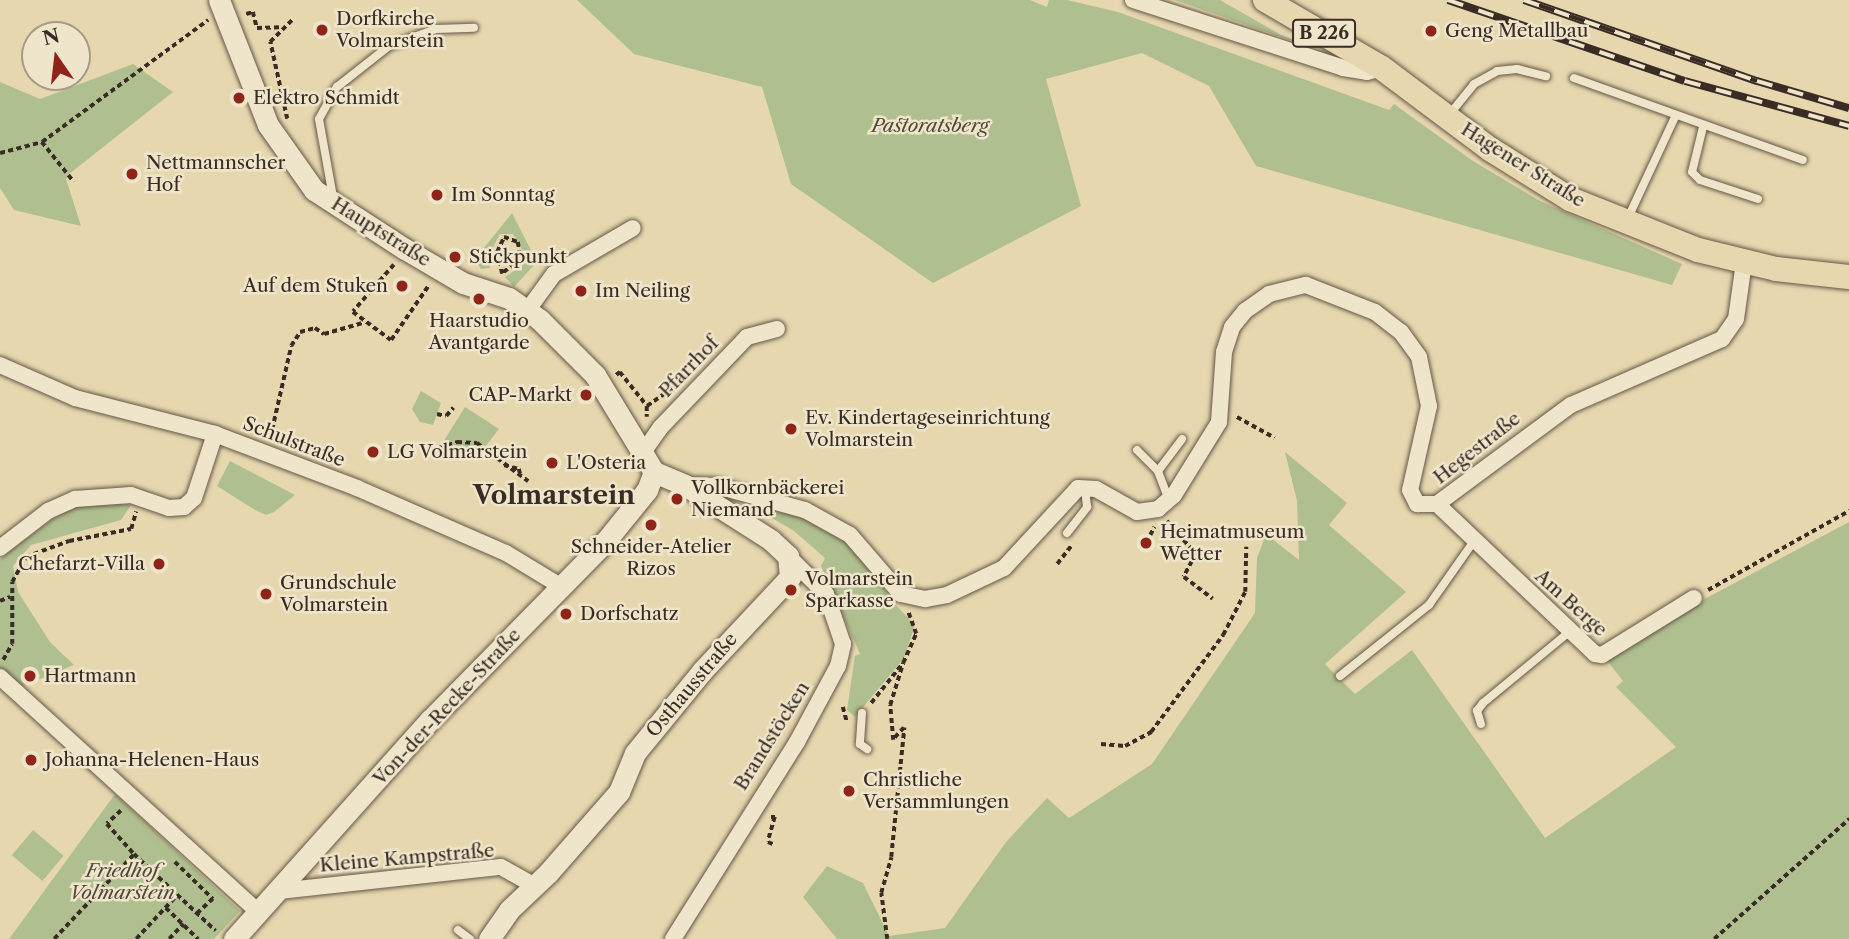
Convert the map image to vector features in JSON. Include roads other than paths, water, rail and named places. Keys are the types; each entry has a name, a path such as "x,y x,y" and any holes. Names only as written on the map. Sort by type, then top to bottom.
{"main road":[{"name":"Hagener Straße","path":"1265,0 1382,68 1447,117 1570,199 1626,222 1744,262 1849,277"}],"street":[{"path":"1133,0 1343,68 1367,72 1382,68"},
{"name":"Hauptstraße","path":"222,5 268,125 314,190 463,283 509,298 527,311 595,374 644,451 654,472"},
{"path":"527,311 554,274 633,229"},
{"name":"Hegestraße","path":"1169,500 1211,439 1223,409 1227,337 1245,311 1269,294 1298,285 1342,295 1401,332 1419,357 1429,406 1410,490 1416,504 1437,504 1571,405 1722,338 1736,319 1744,262"},
{"name":"Pfarrhof","path":"644,451 660,428 747,337 777,329"},
{"name":"Schulstraße","path":"0,365 75,398 215,434 442,524 506,553 562,587"},
{"path":"0,548 48,511 75,499 131,495 169,508 184,507 194,498 215,434"},
{"path":"654,472 685,485 771,540 788,556"},
{"name":"Von-der-Recke-Straße","path":"225,935 259,913 430,720 562,587 648,490 654,472"},
{"path":"685,485 717,486 831,521 868,553 901,594 925,599 984,580 1016,557 1073,492 1085,487 1137,512 1151,512 1169,500"},
{"name":"Am Berge","path":"1437,504 1590,652 1602,655 1694,598"},
{"name":"Osthausstraße","path":"489,939 509,910 535,886 619,792 635,752 702,671 790,577 788,556"},
{"name":"Brandstöcken","path":"673,939 797,742 838,666 843,644 826,594 788,556"},
{"path":"0,677 259,913"},
{"name":"Kleine Kampstraße","path":"279,891 501,867 535,886"}],"lane":[{"path":"336,206 319,119 337,87 389,46 436,29 474,27"},
{"path":"1447,117 1474,84 1497,71 1517,69 1546,76"},
{"path":"1574,78 1675,117 1803,160"},
{"path":"1626,222 1675,117"},
{"path":"1703,127 1692,172 1700,180 1758,199"},
{"path":"1158,471 1182,439"},
{"path":"1137,450 1158,471 1169,500"},
{"path":"1067,533 1087,507 1085,487"},
{"path":"1340,676 1429,605 1474,541"},
{"path":"1481,724 1477,711 1483,703 1569,632"},
{"path":"862,713 860,744 867,749"},
{"path":"458,930 470,939"}],"railway":[{"path":"1448,0 1685,81 1849,126"},
{"path":"1524,0 1757,81 1849,108"}],"place":[{"name":"Dorfkirche Volmarstein","path":"322,30"},
{"name":"Geng Metallbau","path":"1431,31"},
{"name":"Elektro Schmidt","path":"239,98"},
{"name":"Nettmannscher Hof","path":"132,174"},
{"name":"Im Sonntag","path":"437,195"},
{"name":"Stickpunkt","path":"455,257"},
{"name":"Auf dem Stuken","path":"402,286"},
{"name":"Im Neiling","path":"581,291"},
{"name":"Haarstudio Avantgarde","path":"479,299"},
{"name":"CAP-Markt","path":"586,395"},
{"name":"Ev. Kindertageseinrichtung Volmarstein","path":"791,429"},
{"name":"LG Volmarstein","path":"373,452"},
{"name":"L'Osteria","path":"552,463"},
{"name":"Vollkornbäckerei Niemand","path":"677,499"},
{"name":"Schneider-Atelier Rizos","path":"651,525"},
{"name":"Heimatmuseum Wetter","path":"1146,543"},
{"name":"Chefarzt-Villa","path":"159,564"},
{"name":"Volmarstein Sparkasse","path":"791,590"},
{"name":"Grundschule Volmarstein","path":"266,594"},
{"name":"Dorfschatz","path":"566,614"},
{"name":"Hartmann","path":"30,676"},
{"name":"Johanna-Helenen-Haus","path":"31,760"},
{"name":"Christliche Versammlungen","path":"849,791"}],"district":[{"name":"Volmarstein","path":"554,496"}],"park label":[{"name":"Pastoratsberg","path":"930,126"},
{"name":"Friedhof Volmarstein","path":"122,882"}]}
